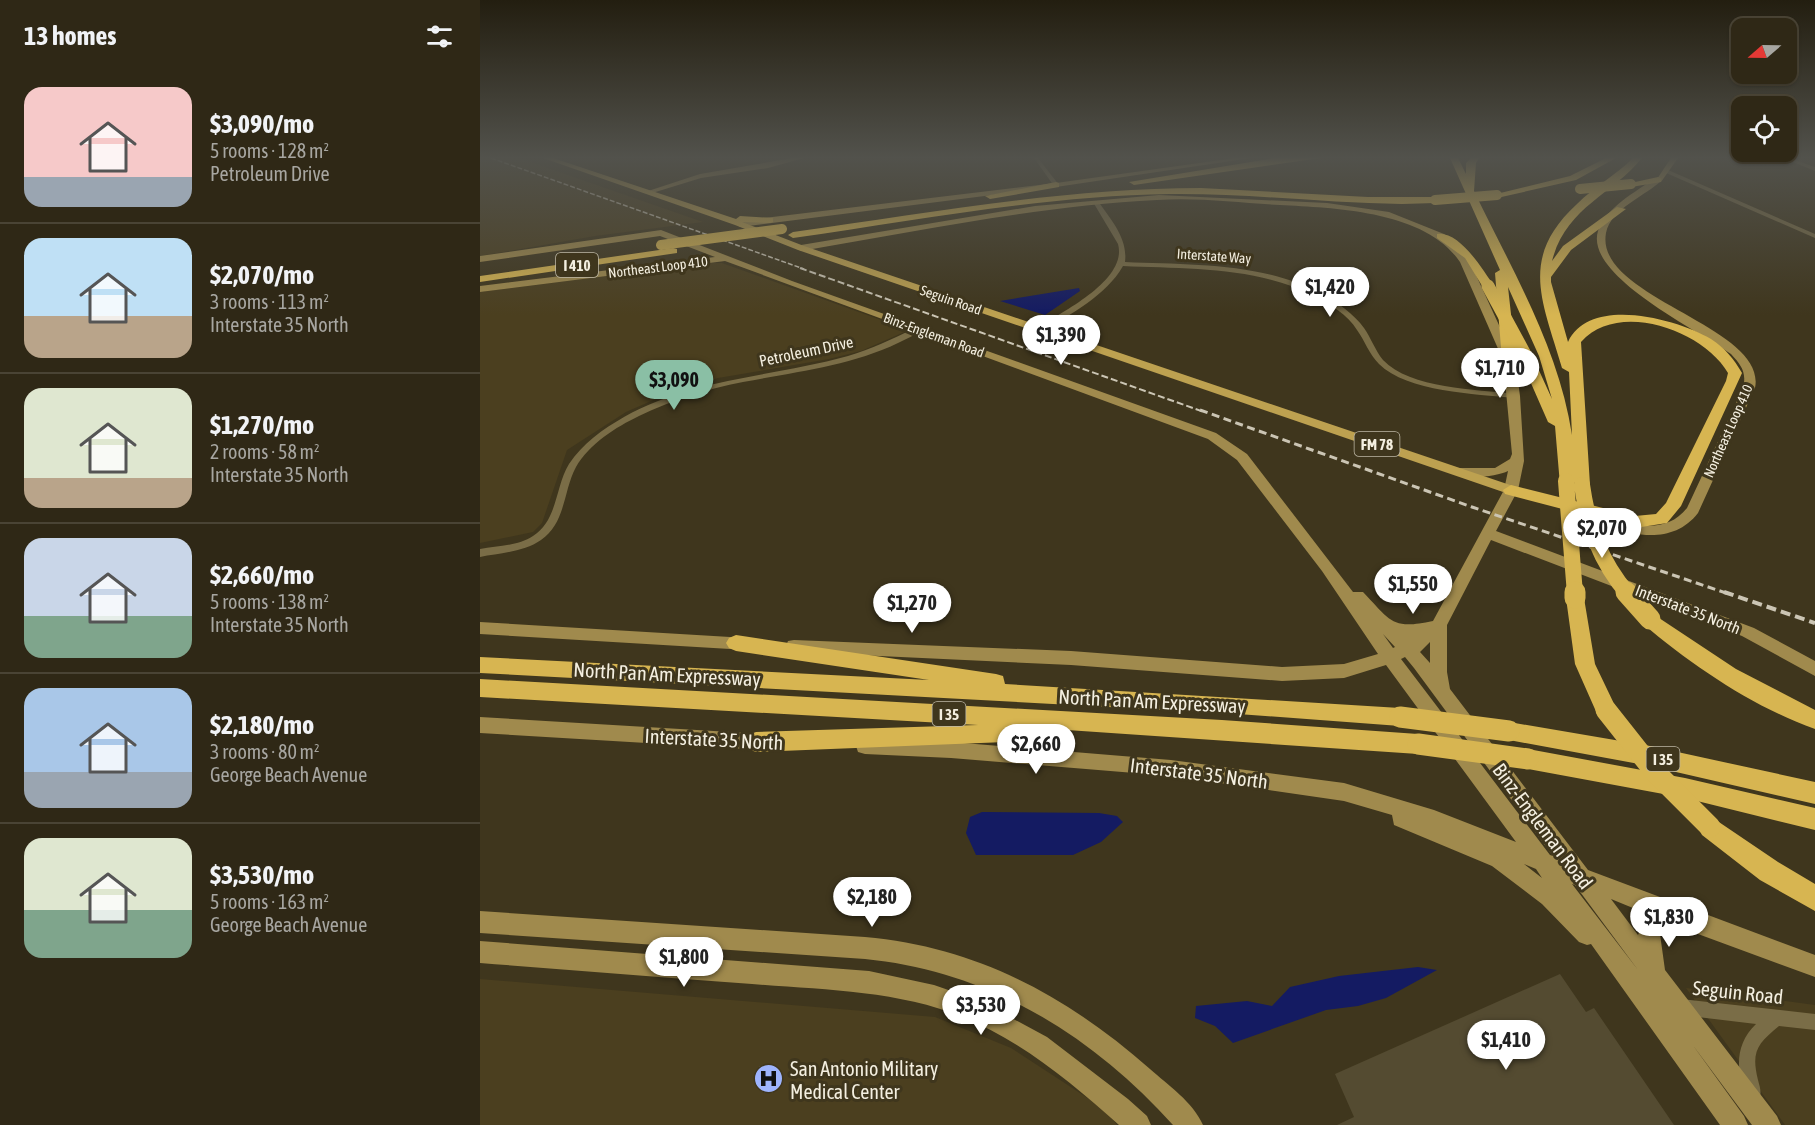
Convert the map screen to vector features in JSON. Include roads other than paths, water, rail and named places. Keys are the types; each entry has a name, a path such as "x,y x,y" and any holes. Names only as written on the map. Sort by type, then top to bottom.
{"highway":[{"name":"I 410","path":"481,269 661,239 782,229 907,210"},
{"name":"I 410","path":"481,269 673,251 981,210"},
{"path":"888,222 1018,210"},
{"path":"1478,210 1546,356 1559,397 1566,449 1574,483 1602,559 1629,596 1650,619 1688,650 1737,682 1815,720"},
{"path":"1576,210 1565,220 1548,248 1543,280 1547,302 1576,393"},
{"path":"1543,280 1567,248 1619,210"},
{"path":"1441,236 1469,256 1488,286 1527,358 1566,449"},
{"path":"1499,256 1509,360"},
{"path":"1511,490 1619,520 1650,522 1661,519 1673,506 1735,373 1733,365 1720,351 1689,333 1636,319 1605,320 1584,328 1574,341 1576,393 1574,483 1575,598 1585,664 1606,710 1630,745 1659,780 1710,827 1769,870 1815,898"},
{"path":"736,643 1113,699"},
{"name":"North Pan Am Expressway","path":"480,665 1400,717 1509,731 1640,754 1815,793"},
{"name":"North Pan Am Expressway","path":"480,688 1370,739 1528,759 1663,784 1815,819"},
{"path":"756,742 1051,730 1370,739"}],"main road":[{"name":"Seguin Road","path":"702,210 824,256 1459,472"},
{"path":"740,224 848,210"},
{"path":"801,248 1026,210"},
{"path":"480,628 736,643 1071,658 1282,674 1344,671 1399,653 1427,638 1439,624 1511,490 1517,461 1515,396 1509,360 1466,262 1454,246 1441,236 1412,222 1369,210"},
{"name":"Northeast Loop 410","path":"1511,490 1620,526 1649,530 1676,526 1693,510 1749,388 1751,377 1749,368 1733,350 1645,295 1609,262 1601,243 1602,233 1620,210"},
{"path":"718,216 770,220"},
{"name":"Binz-Engleman Road","path":"661,239 728,258 918,330 1212,436 1228,445 1242,457 1327,567 1399,653 1546,863 1735,1125"},
{"path":"824,256 822,250 830,243"},
{"name":"Northeast Loop 410","path":"480,289 728,258"},
{"path":"1459,472 1497,472 1517,461"},
{"name":"FM 78","path":"1459,472 1511,490"},
{"name":"Interstate 35 North","path":"1489,534 1748,632 1815,669"},
{"name":"Binz-Engleman Road","path":"1327,567 1385,625 1399,653 1445,697 1763,1118"},
{"path":"1385,625 1407,633 1439,624"},
{"path":"1439,624 1438,672 1445,697"},
{"name":"Interstate 35 North","path":"480,725 756,742 951,750 1160,767 1340,792 1434,819 1679,916 1815,966"},
{"path":"1340,792 1499,859 1550,896 1625,973"},
{"path":"1657,976 1647,935 1652,926 1662,918 1679,916"},
{"path":"480,922 848,947 894,951 948,962 1000,981 1054,1009 1110,1048 1190,1125"},
{"path":"480,952 858,981 918,993 970,1008 1017,1031 1076,1072 1138,1125"}],"street":[{"path":"1040,330 1108,283 1122,264 1121,245 1101,210"},
{"path":"1757,210 1815,236"},
{"name":"Interstate Way","path":"1122,264 1238,271 1274,277 1317,294 1338,308 1359,327 1382,363 1391,370 1441,386 1515,396"},
{"name":"Petroleum Drive","path":"480,553 527,542 541,535 556,513 570,472 579,457 607,432 635,414 707,386 852,358 918,330"},
{"name":"Seguin Road","path":"1658,1016 1680,1007 1815,1022"},
{"path":"1763,1118 1746,1064 1747,1048 1752,1037 1777,1017"}],"railway":[{"path":"639,210 804,269"},
{"path":"800,268 1204,412"},
{"path":"1200,410 1472,507 1729,594"},
{"path":"1724,592 1815,623"}],"place":[{"name":"San Antonio Military Medical Center","path":"769,1079"}]}
